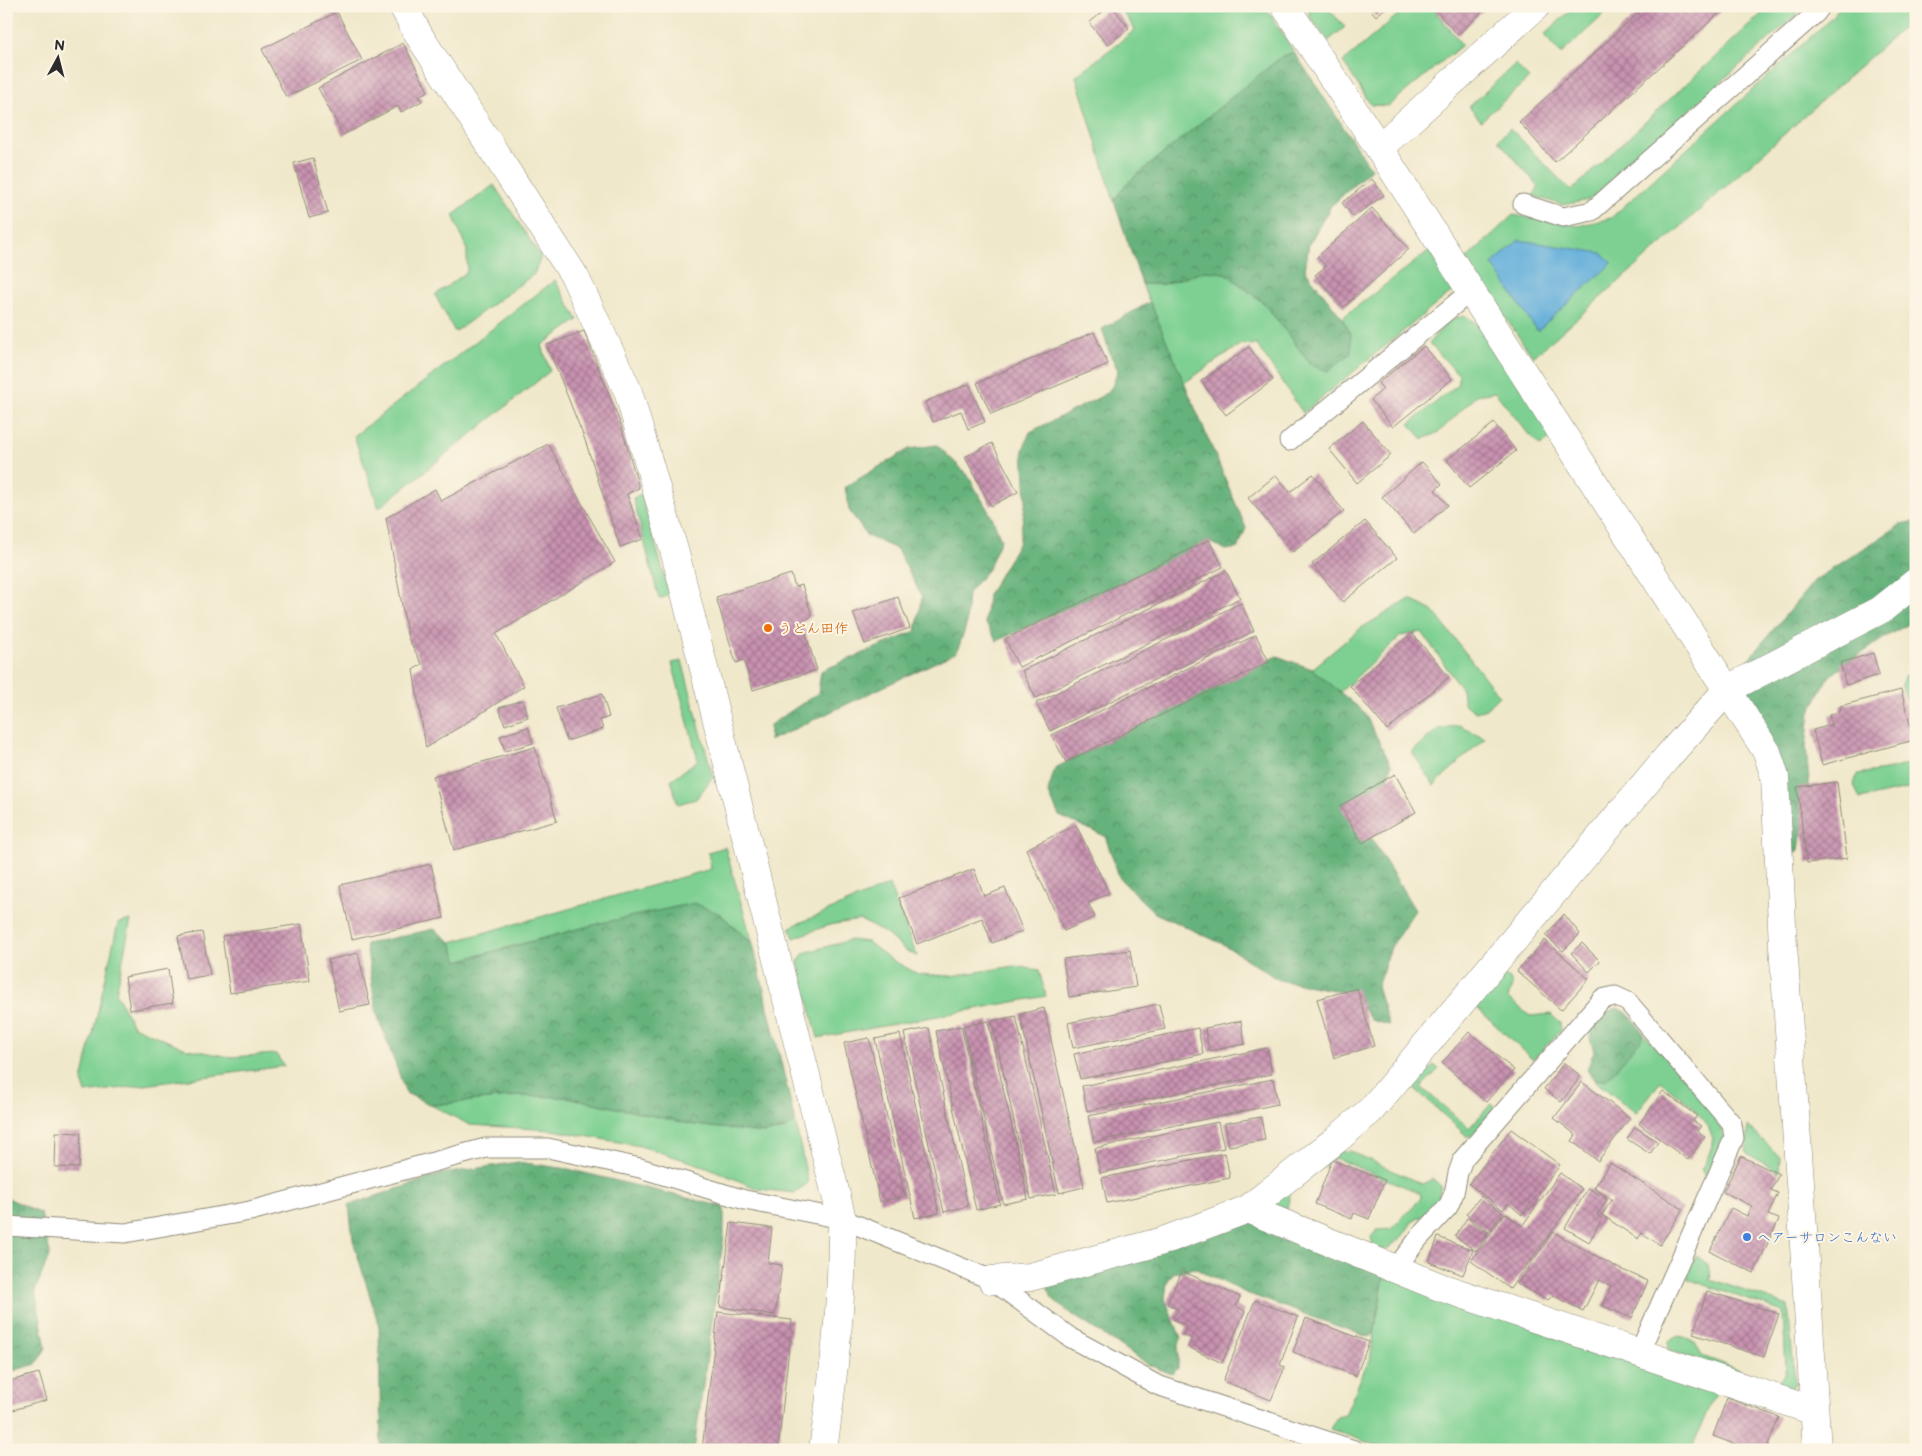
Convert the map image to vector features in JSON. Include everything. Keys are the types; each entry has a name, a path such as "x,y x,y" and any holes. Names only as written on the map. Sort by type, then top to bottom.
{"street":[{"path":"403,6 420,37 575,277 628,391 676,557 842,1219 843,1268 838,1342 823,1450"},
{"path":"1285,6 1379,148 1767,752 1775,777 1783,946 1817,1450"},
{"path":"1379,148 1536,6"},
{"path":"992,1280 1030,1277 1163,1241 1248,1209 1371,1110 1670,754 1728,689 1882,609 1916,582"},
{"path":"1248,1209 1440,1287 1814,1411"}],"lane":[{"path":"1522,204 1563,217 1592,211 1809,19 1821,6"},
{"path":"1289,441 1471,291"},
{"path":"1395,1269 1419,1238 1448,1207 1454,1193 1463,1159 1602,999 1615,996 1628,1002 1732,1124 1734,1138 1640,1353"},
{"path":"6,1226 125,1233 250,1211 486,1148 548,1148 640,1168 745,1200 842,1219 992,1280 1071,1338 1156,1385 1354,1450"}],"green space":[{"path":"1131,6 1265,6 1294,52 1280,58 1125,185 1114,201 1076,76 1135,30 1123,12"},
{"path":"1309,6 1326,6 1345,27 1328,41 1309,16"},
{"path":"1408,6 1431,6 1462,45 1388,106 1371,105 1343,62"},
{"path":"1575,6 1613,6 1561,54 1544,35"},
{"path":"1770,6 1806,6 1589,200 1563,205 1533,196 1539,187 1498,140 1510,128 1571,191"},
{"path":"1841,6 1916,6 1916,16 1533,357 1465,260 1513,215 1578,226 1611,218 1826,23"},
{"path":"1294,52 1371,169 1331,206 1309,244 1305,270 1342,318 1351,334 1351,353 1328,371 1311,365 1265,304 1225,273 1205,271 1163,284 1142,284 1114,201 1125,185 1281,57"},
{"path":"1515,64 1529,78 1481,121 1469,107"},
{"path":"494,185 541,257 534,274 455,332 435,295 467,272 467,250 453,215"},
{"path":"1429,251 1455,289 1303,413 1257,345 1241,344 1184,383 1142,284 1163,284 1205,271 1225,273 1265,304 1311,365 1351,334 1342,318"},
{"path":"555,280 578,320 542,345 550,371 379,508 354,436"},
{"path":"1150,302 1246,528 1238,548 1226,550 1208,541 997,641 985,622 988,595 1019,542 1026,499 1023,450 1030,432 1102,396 1112,387 1118,370 1110,354 1102,329"},
{"path":"1466,316 1483,329 1553,436 1541,446 1530,436 1495,392 1477,395 1439,432 1423,439 1409,424 1457,385 1459,375 1429,343 1450,319"},
{"path":"937,445 967,474 993,519 1001,540 988,569 968,593 966,626 957,652 769,741 770,725 818,693 821,671 916,631 922,597 897,549 867,536 849,510 845,487 909,449"},
{"path":"641,494 670,595 659,599 633,498"},
{"path":"1916,520 1916,620 1887,636 1828,677 1810,712 1806,747 1809,781 1799,850 1787,860 1738,695 1741,668 1815,580 1900,525"},
{"path":"1410,599 1433,611 1499,696 1486,709 1476,712 1464,704 1462,690 1422,632 1401,636 1340,692 1312,669 1361,628"},
{"path":"1277,656 1312,669 1364,712 1391,765 1384,793 1367,831 1415,910 1391,947 1377,987 1389,1025 1371,1020 1355,994 1279,980 1223,944 1155,913 1120,879 1105,836 1059,816 1048,792 1055,768"},
{"path":"682,661 713,777 696,799 678,804 671,780 698,760 672,663"},
{"path":"1914,672 1916,675 1916,734 1902,685 1904,676"},
{"path":"1459,725 1485,738 1434,785 1412,752 1438,729"},
{"path":"1916,762 1916,787 1860,799 1854,785 1857,774 1891,769"},
{"path":"725,847 753,944 720,914 601,923 457,961 451,942 711,869 708,852"},
{"path":"889,885 917,956 906,951 885,933 860,920 829,925 794,938 790,927"},
{"path":"694,903 720,914 753,944 795,1121 784,1130 764,1133 695,1125 567,1097 518,1096 431,1105 406,1093 376,1011 366,944 434,929 451,942 458,961 601,923"},
{"path":"131,920 116,993 133,1026 184,1048 229,1057 276,1054 284,1066 86,1093 82,1081 118,923"},
{"path":"850,940 868,942 890,959 918,974 951,976 1015,966 1039,970 1046,996 818,1038 798,962 804,953"},
{"path":"1502,975 1510,979 1512,986 1508,998 1530,1016 1551,1014 1560,1023 1561,1030 1533,1060 1476,1007"},
{"path":"1617,1008 1628,1013 1644,1034 1607,1079 1594,1080 1587,1070 1594,1051 1590,1038 1591,1028 1607,1012"},
{"path":"1644,1034 1690,1084 1714,1115 1721,1128 1724,1137 1723,1147 1720,1157 1709,1176 1701,1170 1712,1144 1711,1135 1702,1117 1685,1101 1661,1081 1636,1113 1594,1080 1607,1079"},
{"path":"1434,1065 1439,1069 1421,1087 1469,1128 1491,1104 1496,1107 1469,1138 1414,1088"},
{"path":"518,1096 567,1097 695,1125 764,1133 784,1130 795,1121 808,1183 794,1193 758,1189 707,1167 640,1146 552,1130 470,1125 431,1105"},
{"path":"1748,1126 1780,1157 1779,1172 1745,1152 1748,1144"},
{"path":"1350,1151 1422,1184 1433,1179 1441,1186 1437,1201 1428,1213 1412,1222 1402,1237 1387,1249 1374,1249 1371,1237 1377,1230 1391,1229 1421,1198 1420,1193 1335,1158 1291,1188 1286,1215 1274,1206 1273,1196 1334,1152"},
{"path":"518,1162 568,1169 724,1207 724,1235 694,1450 381,1450 379,1326 353,1240 349,1205 442,1174"},
{"path":"6,1197 41,1214 50,1253 35,1291 46,1348 36,1364 6,1373"},
{"path":"1241,1217 1384,1276 1374,1334 1368,1337 1246,1293 1194,1268 1173,1273 1167,1282 1165,1299 1181,1338 1178,1349 1178,1368 1172,1374 1149,1365 1067,1311 1052,1298 1047,1287 1054,1277"},
{"path":"1696,1255 1709,1268 1710,1279 1788,1306 1795,1383 1788,1393 1669,1350 1668,1342 1678,1336 1695,1342 1702,1356 1774,1383 1782,1378 1786,1368 1783,1312 1688,1279 1688,1272"},
{"path":"1384,1276 1716,1390 1691,1450 1389,1450 1330,1429 1337,1417 1345,1415 1370,1360"}],"water":[{"path":"1519,240 1602,253 1612,263 1537,331 1492,264"}],"building":[{"path":"1112,6 1129,28 1108,45 1089,23"},
{"path":"1368,6 1388,6 1376,16"},
{"path":"1434,6 1488,6 1458,35 1433,8"},
{"path":"1646,6 1727,6 1555,162 1519,122"},
{"path":"337,12 362,60 286,97 262,49"},
{"path":"403,43 428,91 419,96 422,101 401,112 398,106 343,135 318,88"},
{"path":"313,158 328,213 309,218 294,163"},
{"path":"1372,179 1384,195 1353,217 1342,203"},
{"path":"1372,208 1409,249 1344,307 1315,275 1326,266 1317,257"},
{"path":"584,331 621,425 639,488 627,494 643,539 620,547 585,440 547,345"},
{"path":"1094,332 1108,364 991,414 977,383"},
{"path":"1424,346 1452,379 1393,427 1371,400 1383,389 1378,383"},
{"path":"1249,347 1273,380 1226,415 1201,381"},
{"path":"969,384 985,422 968,429 961,411 933,422 925,402"},
{"path":"1363,421 1391,455 1357,483 1329,449"},
{"path":"1494,423 1516,451 1469,488 1447,460"},
{"path":"992,443 1018,492 991,506 965,457"},
{"path":"548,444 615,562 496,634 524,686 426,748 413,670 422,664 408,638 386,518 435,489 441,501"},
{"path":"1422,462 1442,484 1435,490 1448,505 1414,534 1382,497"},
{"path":"1313,474 1344,511 1293,552 1248,498 1276,475 1290,492"},
{"path":"1365,521 1397,558 1343,602 1312,564"},
{"path":"1209,540 1223,567 1019,667 1005,639"},
{"path":"1226,571 1240,598 1036,698 1022,671"},
{"path":"791,574 795,587 802,585 812,616 802,622 817,670 753,690 744,660 736,663 716,597"},
{"path":"898,597 910,628 865,644 853,613"},
{"path":"1241,603 1254,631 1050,731 1036,703"},
{"path":"1412,633 1449,677 1387,730 1350,686"},
{"path":"1256,635 1269,662 1066,762 1051,735"},
{"path":"1873,653 1879,675 1846,685 1840,663"},
{"path":"1901,690 1914,740 1822,765 1813,730 1831,725 1829,715 1841,711 1840,706"},
{"path":"602,694 609,717 600,720 603,729 567,741 556,708"},
{"path":"522,700 528,717 505,725 499,708"},
{"path":"528,727 533,743 505,751 500,736"},
{"path":"535,747 557,821 454,850 433,776"},
{"path":"1395,774 1416,812 1362,843 1340,806"},
{"path":"1837,782 1847,858 1807,863 1797,787"},
{"path":"1076,825 1109,893 1088,903 1095,917 1064,931 1026,849"},
{"path":"431,864 444,918 352,939 340,885"},
{"path":"974,869 984,896 1005,888 1023,931 992,943 982,918 917,944 899,898"},
{"path":"1564,914 1580,934 1563,951 1546,936"},
{"path":"301,924 310,981 230,993 222,936"},
{"path":"202,932 210,975 186,979 178,936"},
{"path":"1545,940 1589,979 1561,1010 1517,971"},
{"path":"1582,943 1600,961 1589,972 1571,953"},
{"path":"1130,950 1136,987 1069,997 1063,959"},
{"path":"358,953 370,1005 339,1011 328,960"},
{"path":"168,969 173,1003 130,1010 125,977"},
{"path":"1357,988 1374,1046 1334,1058 1317,999"},
{"path":"1159,1004 1165,1029 1073,1048 1068,1023"},
{"path":"1044,1008 1084,1187 1059,1193 1020,1014"},
{"path":"1016,1016 1056,1194 1031,1199 992,1021"},
{"path":"988,1021 1028,1199 1003,1204 963,1026"},
{"path":"1241,1021 1245,1044 1209,1051 1205,1028"},
{"path":"961,1026 1000,1204 976,1210 936,1031"},
{"path":"929,1028 968,1206 944,1212 904,1033"},
{"path":"1198,1028 1203,1054 1080,1079 1074,1054"},
{"path":"1469,1032 1514,1070 1486,1102 1442,1063"},
{"path":"900,1034 939,1213 915,1218 875,1039"},
{"path":"869,1038 905,1196 880,1202 844,1043"},
{"path":"1267,1048 1272,1074 1087,1111 1082,1086"},
{"path":"1564,1063 1581,1076 1561,1102 1544,1089"},
{"path":"1273,1079 1278,1104 1094,1142 1088,1116"},
{"path":"1582,1082 1630,1118 1598,1161 1572,1141 1576,1135 1554,1118"},
{"path":"1663,1091 1697,1116 1693,1121 1701,1126 1697,1131 1705,1137 1688,1160 1639,1124"},
{"path":"1261,1117 1265,1140 1229,1146 1225,1123"},
{"path":"1218,1122 1224,1148 1100,1173 1095,1148"},
{"path":"1635,1127 1658,1142 1650,1154 1627,1139"},
{"path":"1511,1129 1560,1165 1522,1215 1508,1203 1503,1210 1469,1184"},
{"path":"56,1132 81,1133 79,1168 55,1167"},
{"path":"1225,1153 1230,1178 1107,1203 1102,1178"},
{"path":"1741,1156 1779,1174 1771,1190 1778,1193 1768,1215 1779,1219 1754,1273 1710,1251 1731,1208 1747,1216 1752,1206 1723,1192"},
{"path":"1332,1160 1385,1180 1369,1219 1354,1213 1352,1219 1315,1204"},
{"path":"1610,1163 1683,1209 1660,1245 1642,1233 1638,1239 1602,1215 1612,1200 1594,1188"},
{"path":"1560,1173 1582,1189 1510,1289 1471,1261 1505,1213 1522,1226"},
{"path":"1588,1188 1607,1199 1597,1215 1602,1219 1589,1242 1565,1228"},
{"path":"1481,1196 1503,1213 1489,1232 1466,1214"},
{"path":"1467,1218 1488,1233 1476,1251 1455,1236"},
{"path":"731,1223 772,1228 768,1263 782,1265 775,1315 720,1307"},
{"path":"1553,1232 1618,1268 1648,1281 1632,1318 1603,1306 1611,1286 1599,1280 1583,1311 1553,1295 1548,1300 1517,1284"},
{"path":"1438,1237 1473,1250 1463,1275 1429,1262"},
{"path":"1182,1271 1240,1297 1236,1306 1245,1311 1222,1363 1188,1347 1192,1339 1183,1335 1187,1326 1173,1319 1178,1309 1167,1304"},
{"path":"1707,1291 1779,1314 1764,1357 1693,1334"},
{"path":"1255,1300 1298,1317 1280,1365 1285,1367 1271,1400 1223,1381"},
{"path":"718,1312 792,1320 778,1450 702,1450"},
{"path":"1306,1318 1369,1342 1356,1376 1293,1352"},
{"path":"39,1373 47,1400 6,1412 6,1382"},
{"path":"1727,1398 1779,1417 1766,1450 1750,1450 1713,1436"}],"place":[{"name":"うどん田作","path":"768,628"},
{"name":"ヘアーサロンこんない","path":"1747,1237"}]}
